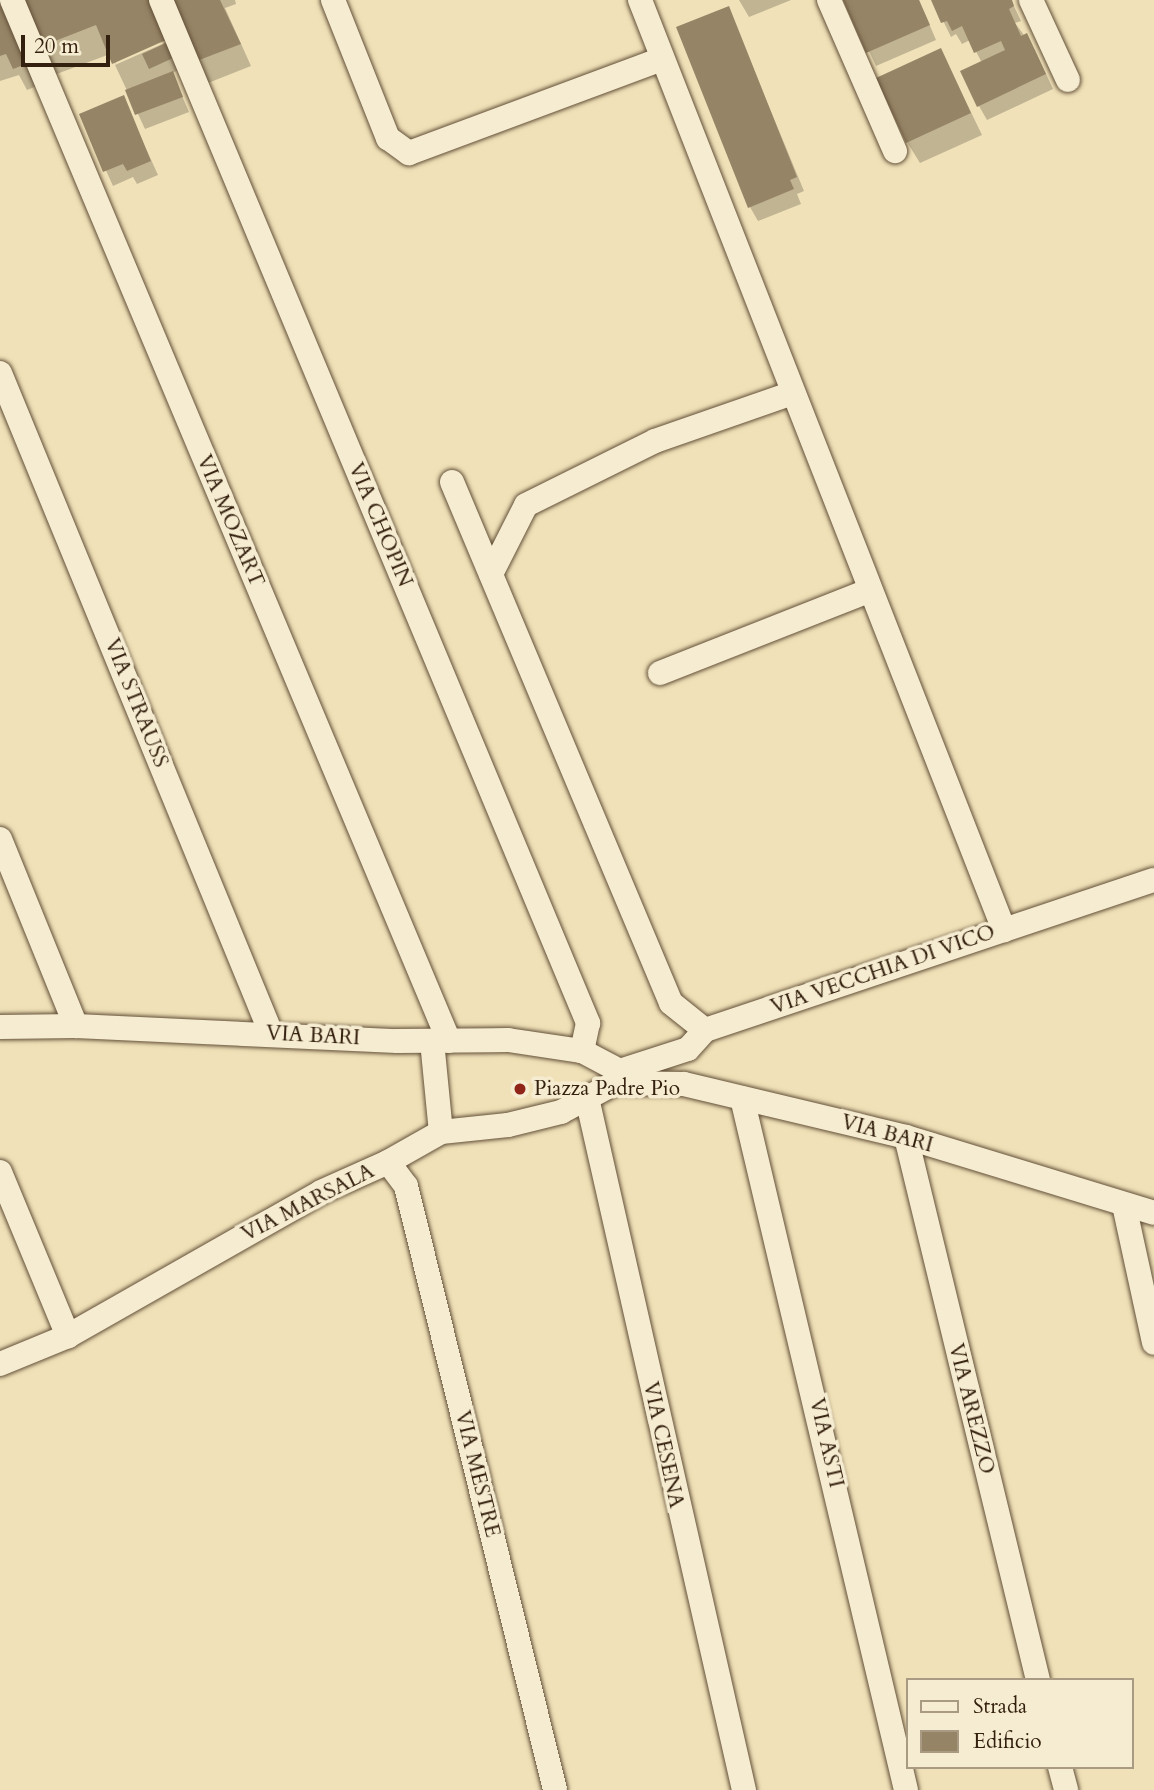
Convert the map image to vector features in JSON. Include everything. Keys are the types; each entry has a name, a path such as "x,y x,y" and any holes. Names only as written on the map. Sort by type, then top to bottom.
{"street":[{"name":"VIA MOZART","path":"12,0 441,1041 441,1132"},
{"name":"VIA CHOPIN","path":"161,0 588,1023 582,1051"},
{"path":"333,0 388,138 409,153 662,59"},
{"path":"640,0 868,591 1004,930"},
{"path":"829,0 895,150"},
{"path":"1031,0 1068,80"},
{"name":"VIA STRAUSS","path":"0,373 271,1033"},
{"path":"491,574 508,533 526,505 655,440 793,393"},
{"path":"452,482 671,1003 705,1030"},
{"path":"660,673 868,591"},
{"path":"0,839 76,1026"},
{"name":"VIA VECCHIA DI VICO","path":"617,1077 688,1049 705,1030 1154,880"},
{"name":"VIA BARI","path":"0,1027 76,1026 441,1041 508,1040 582,1051 617,1077 684,1084 906,1137 1154,1213"},
{"name":"VIA MARSALA","path":"0,1364 68,1336 321,1192 388,1162 441,1132 508,1125 561,1112 617,1077"},
{"name":"VIA CESENA","path":"587,1098 744,1790"},
{"name":"VIA ASTI","path":"742,1098 906,1790"},
{"name":"VIA AREZZO","path":"906,1137 1038,1678"},
{"name":"VIA MESTRE","path":"388,1162 406,1186 555,1790"},
{"path":"0,1172 68,1336"},
{"path":"1124,1205 1154,1343"},
{"path":"1061,1769 1066,1790"}],"building":[{"path":"16,0 149,0 166,40 112,64 96,25 37,48"},
{"path":"167,0 220,0 241,44 194,62"},
{"path":"843,0 919,0 930,25 866,53"},
{"path":"931,0 1012,0 1014,6 1009,9 1021,36 1027,33 1046,74 977,107 960,71 1005,50 1001,41 974,53 962,26 952,31 947,21 941,23"},
{"path":"0,4 26,64 13,69 6,54 0,56"},
{"path":"729,6 797,177 790,180 794,189 748,208 676,27"},
{"path":"166,43 173,58 149,69 142,54"},
{"path":"941,48 971,113 906,143 876,78"},
{"path":"173,71 183,97 135,115 125,90"},
{"path":"124,95 151,161 127,171 123,164 103,172 79,114"}],"place":[{"name":"Piazza Padre Pio","path":"520,1089"}]}
